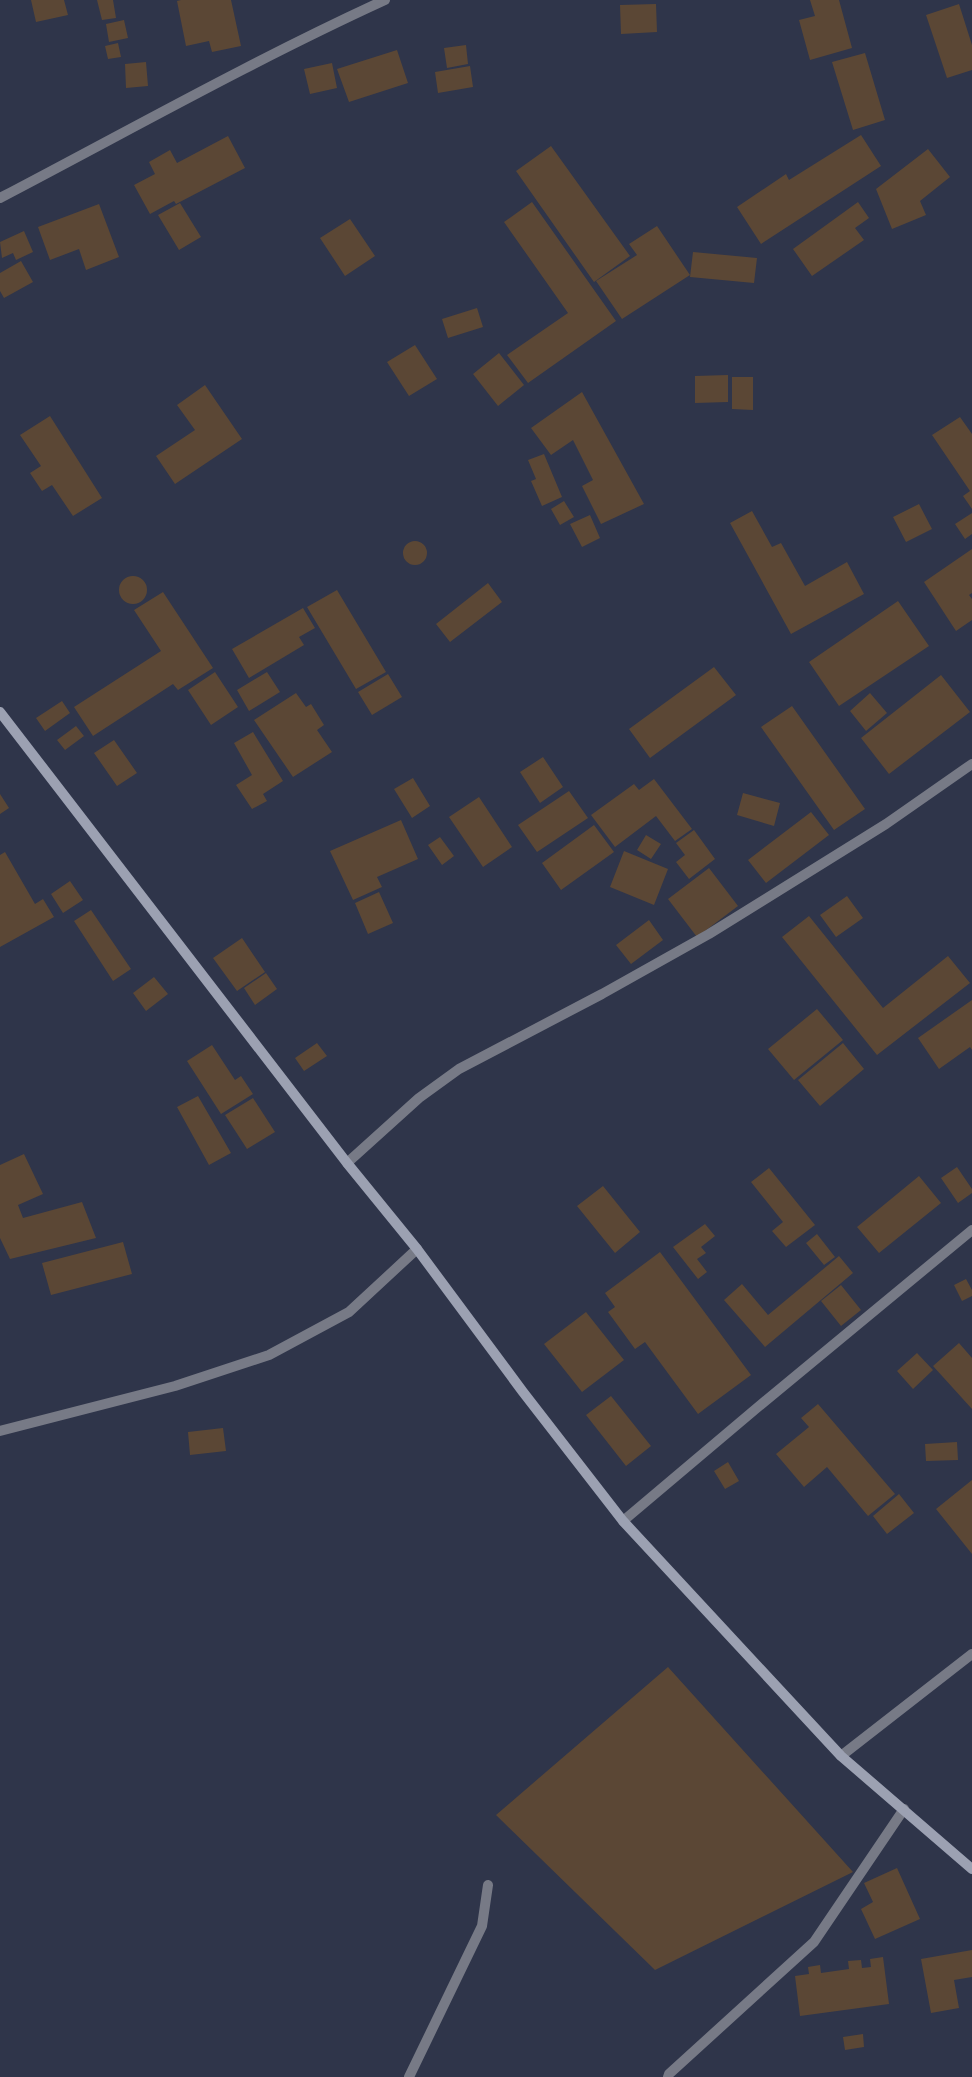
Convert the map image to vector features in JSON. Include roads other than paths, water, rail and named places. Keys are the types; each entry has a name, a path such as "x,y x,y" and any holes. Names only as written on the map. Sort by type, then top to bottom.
{"street":[{"path":"0,198 219,80 321,29 385,0"},
{"path":"0,712 348,1164 417,1250 523,1392 624,1521 841,1756 972,1869"},
{"path":"348,1164 419,1098 459,1069 602,994 717,929 886,824 972,764"},
{"path":"624,1521 972,1230"},
{"path":"0,1431 175,1386 269,1355 349,1312 417,1250"},
{"path":"841,1756 972,1654"},
{"path":"668,2077 669,2074 814,1942 904,1809"},
{"path":"409,2077 482,1926 488,1885"}]}
